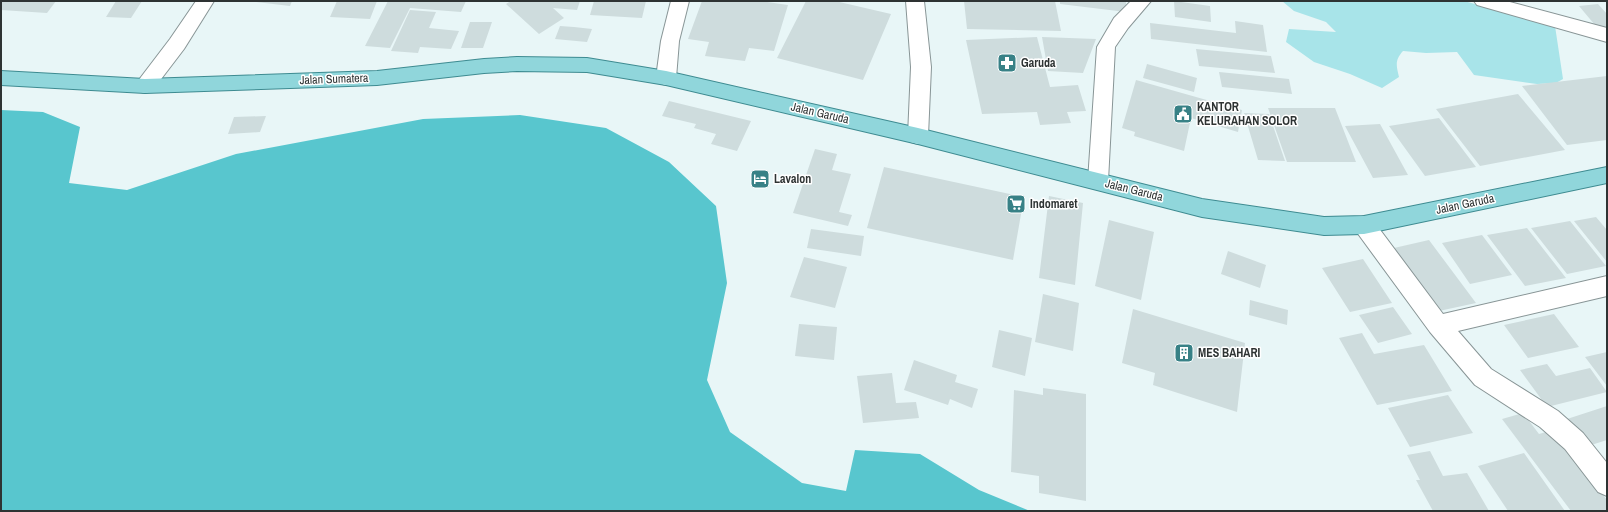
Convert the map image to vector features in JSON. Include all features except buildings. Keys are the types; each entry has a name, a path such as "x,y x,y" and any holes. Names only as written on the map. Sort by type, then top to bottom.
{"main road":[{"name":"Jalan Sumatera","path":"1,78 144,86 377,78 484,66 517,64 587,65 666,78"},
{"name":"Jalan Garuda","path":"666,78 918,136 1202,208 1324,226 1364,225 1607,175"}],"street":[{"path":"144,86 177,44 205,1"},
{"path":"666,78 670,41 680,1"},
{"path":"915,1 921,67 918,136"},
{"path":"1098,181 1106,47 1121,23 1142,1"},
{"path":"1483,1 1607,35"},
{"path":"1364,225 1438,325 1483,377 1549,418 1574,441 1607,483"},
{"path":"1438,325 1607,286"}],"shaded area":[{"path":"1282,1 1464,1 1555,26 1563,79 1556,83 1537,84 1474,75 1457,52 1426,53 1403,51 1397,63 1399,77 1382,88 1350,74 1314,62 1286,42 1289,29 1336,32 1326,22 1294,11"},
{"path":"1,110 43,112 80,127 69,183 127,190 236,154 423,119 520,115 606,128 669,162 716,206 727,283 707,380 730,432 802,483 846,491 855,450 920,454 979,490 1030,511 1,511"}],"place":[{"name":"Garuda","path":"1007,63"},
{"name":"KANTOR KELURAHAN SOLOR","path":"1183,114"},
{"name":"Lavalon","path":"760,179"},
{"name":"Indomaret","path":"1016,204"},
{"name":"MES BAHARI","path":"1184,353"}]}
